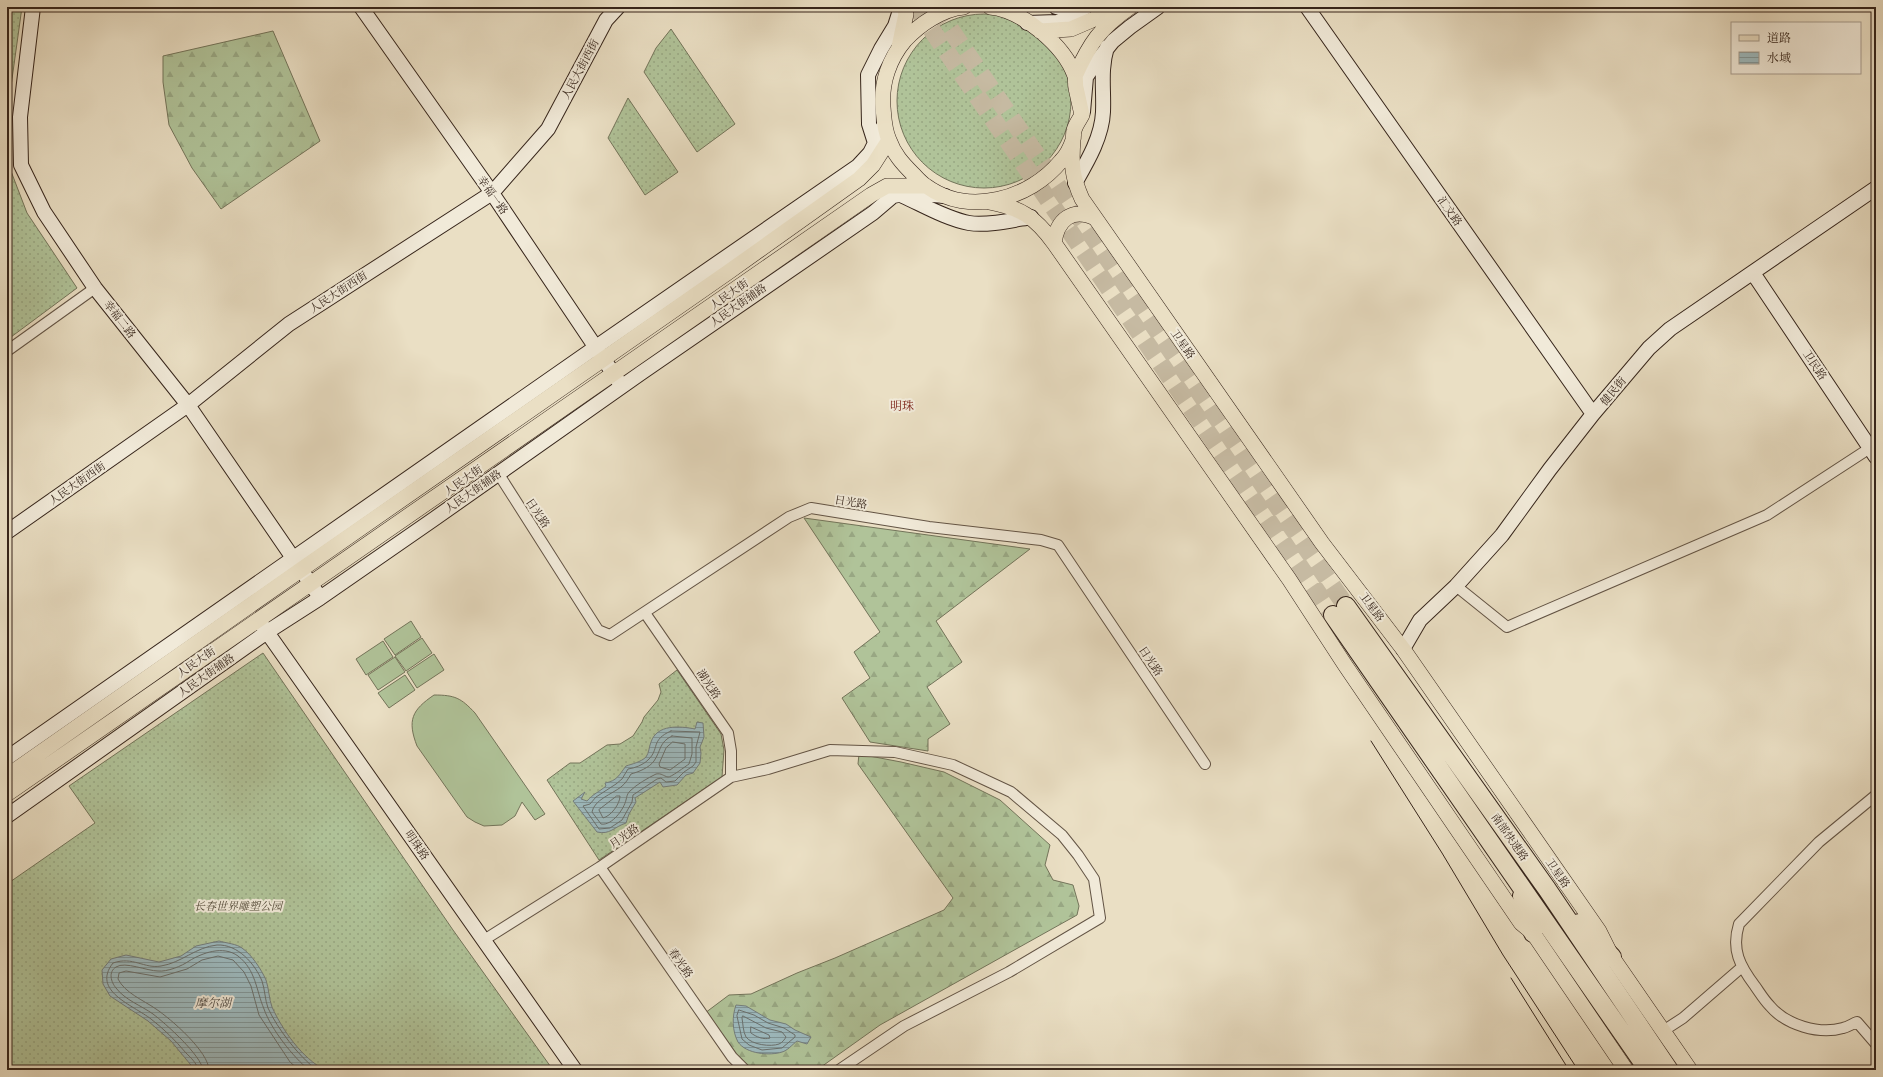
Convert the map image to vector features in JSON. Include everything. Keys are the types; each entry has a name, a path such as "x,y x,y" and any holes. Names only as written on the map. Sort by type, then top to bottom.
{"highway":[{"name":"南部快速路","path":"1648,1070 1518,882 1340,611 1547,889 1669,1070"},
{"path":"1518,882 1533,933"},
{"path":"1547,889 1612,956"}],"main road":[{"path":"898,48 906,14 904,7"},
{"path":"964,7 959,7 933,17 914,30 898,48 887,69 882,93 884,125 882,142 926,186 947,196 968,201 989,202 1020,211 1031,217 1041,226 1289,579 1345,665 1521,923 1533,933 1626,1070"},
{"path":"990,7 1000,8 1040,31 1060,48 1076,76"},
{"path":"1040,31 1071,29 1116,7"},
{"path":"989,202 1020,194 1047,176 1062,160 1073,140 1074,129 1082,115 1076,86 1076,76 1087,50 1100,32 1130,7"},
{"name":"卫星路","path":"1073,140 1071,162 1075,183 1082,199 1318,536 1403,649 1594,925 1612,956 1690,1070"},
{"name":"人民大街","path":"7,776 298,563 447,469 599,353 727,273 859,179 873,166 882,142"},
{"name":"人民大街","path":"7,794 262,626 311,584 618,381 887,186 926,186"},
{"path":"1054,243 1056,231 1059,225 1074,214 1082,213 1095,218"}],"street":[{"name":"幸福二路","path":"33,7 20,116 21,165 44,212 95,288 188,405 298,563 320,598"},
{"name":"幸福一路","path":"361,7 492,193 618,381"},
{"name":"人民大街西街","path":"7,532 188,405 289,324 492,193 548,129 606,20 618,7"},
{"path":"882,142 869,124 868,75 881,48 895,26 901,7"},
{"path":"1056,7 1081,10"},
{"path":"1082,115 1086,77 1107,47 1130,27 1158,7"},
{"name":"汇文路","path":"1307,7 1593,414"},
{"path":"1027,23 1057,22 1065,20 1081,10"},
{"path":"1075,183 1093,151 1103,113 1101,80 1107,47"},
{"name":"健民街","path":"1403,649 1420,620 1456,586 1502,535 1550,469 1593,414 1649,348 1670,329 1876,188"},
{"name":"人民大街辅路","path":"7,816 262,626 320,598 498,473 618,381 873,213 893,196 909,193 947,196"},
{"path":"900,195 934,211 969,223 1001,222 1031,217"},
{"name":"卫民路","path":"1753,273 1873,452"},
{"path":"7,351 95,288"},
{"path":"1456,586 1507,626 1767,515 1873,452"},
{"name":"日光路","path":"498,473 598,630 610,635 789,517 811,508 929,526 1041,540 1058,545 1205,764"},
{"path":"7,758 298,563"},
{"name":"湖光路","path":"645,613 728,733 731,751 730,778"},
{"name":"明珠路","path":"262,626 575,1070"},
{"path":"730,778 768,769 830,750 895,752 953,765 1011,792 1062,835 1094,879 1100,918 1009,972 904,1026 839,1070"},
{"name":"月光路","path":"485,943 512,921 530,913 730,778"},
{"path":"1876,795 1819,842 1739,924 1736,935 1738,958 1742,968 1770,1006 1789,1021 1802,1026 1826,1030 1843,1028 1857,1022 1876,1044"},
{"name":"春光路","path":"600,867 732,1057 744,1070"},
{"path":"1663,1031 1683,1018 1742,968"}],"green space":[{"path":"7,7 22,7 7,115"},
{"path":"975,14 993,14 1025,24 1039,34 1051,46 1061,60 1067,76 1071,92 1071,110 1061,142 1051,156 1039,168 1025,178 1009,184 993,188 975,188 943,178 929,168 917,156 907,142 901,126 897,110 897,92 907,60 917,46 929,34 943,24 959,18"},
{"path":"671,29 735,124 697,152 644,72 656,48"},
{"path":"273,31 320,141 221,209 192,168 169,125 163,82 163,56"},
{"path":"628,98 678,172 645,195 608,138"},
{"path":"7,139 9,166 27,213 77,288 7,340"},
{"path":"804,518 1030,549 936,621 962,662 927,687 950,724 928,739 928,751 870,742 842,698 870,678 854,652 880,632"},
{"path":"411,621 421,637 395,655 384,639"},
{"path":"422,638 432,653 406,671 395,656"},
{"path":"383,641 393,657 366,675 356,659"},
{"name":"长春世界雕塑公园","path":"263,653 453,930 553,1070 7,1070 7,884 95,823 69,786"},
{"path":"434,654 444,670 417,688 407,672"},
{"path":"395,657 405,672 378,690 368,675"},
{"path":"677,670 721,734 724,750 722,777 599,860 547,780 570,763 580,763 607,745 620,744 633,736 644,717 658,700 661,692 659,684"},
{"path":"405,675 415,690 389,708 378,693"},
{"path":"434,695 457,698 475,713 545,814 535,820 522,802 515,816 502,825 484,826 467,817 417,746 414,737 412,722 416,711"},
{"path":"859,754 944,772 1000,800 1050,845 1045,865 1053,880 1073,885 1079,906 1077,915 880,1025 821,1067 814,1069 782,1071 752,1068 742,1062 705,1013 729,995 751,994 944,910 953,898 858,764"}],"water":[{"path":"697,722 703,723 704,737 700,747 700,763 693,773 686,775 677,785 663,787 660,782 635,798 636,802 626,823 609,832 597,832 573,801 585,792 581,799 587,801 606,786 605,783 612,781 617,777 626,766 644,759 654,736 658,732 664,729 676,727 695,729"},
{"name":"摩尔湖","path":"219,941 240,947 253,958 266,980 272,1007 282,1025 301,1051 325,1070 195,1070 171,1041 148,1021 110,996 103,984 102,970 111,959 126,955 159,962 181,956 196,946"},
{"path":"736,1005 746,1006 770,1020 786,1024 811,1037 807,1044 797,1041 786,1050 777,1053 765,1054 747,1049 738,1042 736,1038 733,1019"}],"tunnel":[{"path":"916,7 1333,615"},
{"path":"935,7 1346,606"}],"tram line":[{"path":"1371,741 1442,853 1503,955 1578,1070"},
{"path":"1511,978 1569,1070"}],"district":[{"name":"明珠","path":"902,406"}]}
